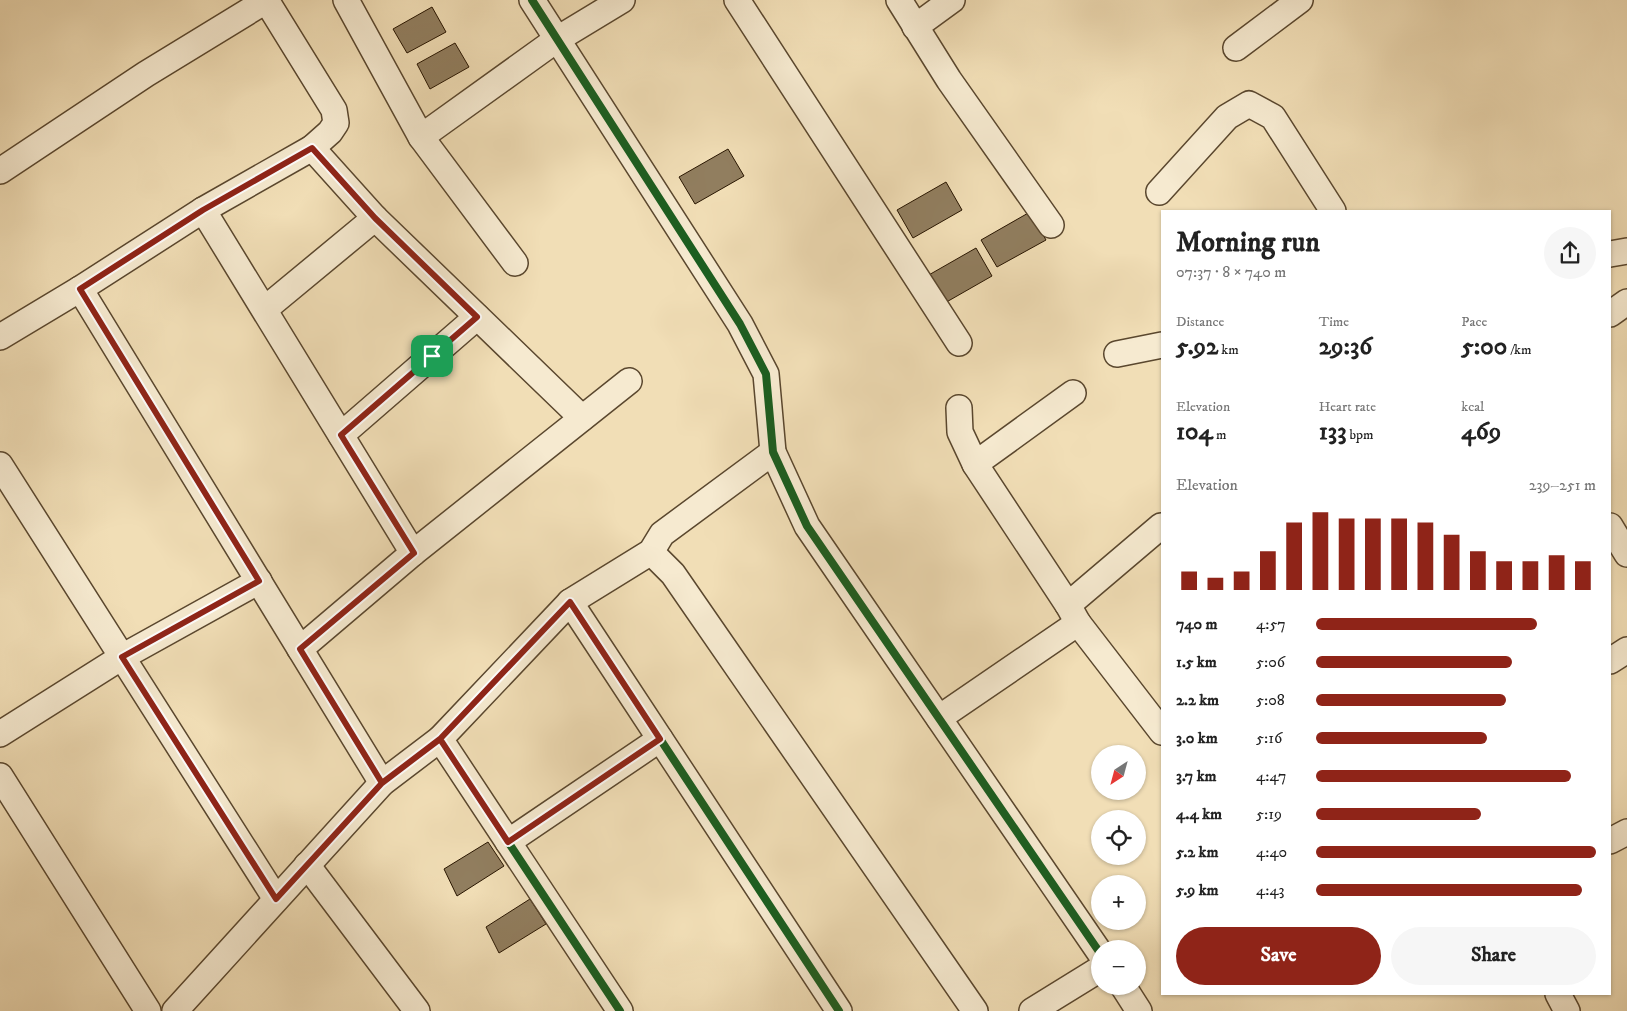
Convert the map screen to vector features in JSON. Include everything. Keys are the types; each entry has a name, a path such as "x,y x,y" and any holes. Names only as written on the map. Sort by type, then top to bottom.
{"street":[{"path":"0,171 146,74 266,0 334,110 336,123 330,132 312,148 203,210 80,289 0,337"},
{"path":"346,0 421,137 515,263"},
{"path":"532,0 740,324 766,374 773,452 807,526 1091,940"},
{"path":"421,137 556,40 622,0"},
{"path":"737,0 959,342"},
{"path":"899,0 949,80 1051,225"},
{"path":"915,27 952,0"},
{"path":"1236,48 1300,0"},
{"path":"1159,192 1227,117 1249,104 1273,117 1332,210"},
{"path":"312,148 375,218 582,418"},
{"path":"203,210 414,553"},
{"path":"265,309 375,218"},
{"path":"1611,254 1627,251"},
{"path":"80,289 382,783"},
{"path":"1611,313 1627,302"},
{"path":"341,435 477,317"},
{"path":"1116,354 1161,345"},
{"path":"300,649 414,553 628,381"},
{"path":"975,464 1073,393"},
{"path":"959,408 960,432 975,464 1073,614 1161,731"},
{"path":"175,1011 382,783 440,739 570,602 651,552 662,534 773,452"},
{"path":"0,465 276,899"},
{"path":"938,718 1073,614 1161,526"},
{"path":"1611,528 1627,554"},
{"path":"651,552 673,574 975,1011"},
{"path":"0,734 122,657 259,581"},
{"path":"570,602 839,1011"},
{"path":"1611,660 1627,650"},
{"path":"440,739 620,1011"},
{"path":"508,842 660,739"},
{"path":"0,776 148,1011"},
{"path":"1611,840 1627,832"},
{"path":"307,865 411,1008"},
{"path":"1032,1011 1091,975"},
{"path":"1129,995 1139,1011"},
{"path":"1559,995 1567,1011"}],"building":[{"path":"432,7 446,32 407,53 393,29"},
{"path":"455,43 469,67 430,89 417,64"},
{"path":"728,149 744,176 695,204 679,177"},
{"path":"946,182 962,210 913,238 897,210"},
{"path":"1030,212 1046,240 997,267 981,240"},
{"path":"976,248 992,276 943,304 927,276"},
{"path":"488,842 504,866 457,896 444,869"},
{"path":"530,899 546,924 499,953 486,927"}],"cycle path":[{"path":"532,0 740,324 766,374 773,452 807,526 1091,940"},
{"path":"620,1011 440,739 570,602 839,1011"}],"route":[{"path":"432,356 341,435 414,553 300,649 382,783 440,739 570,602 660,739 508,842 440,739 382,783 276,899 122,657 259,581 80,289 203,210 312,148 375,218 477,317 432,356"}]}
